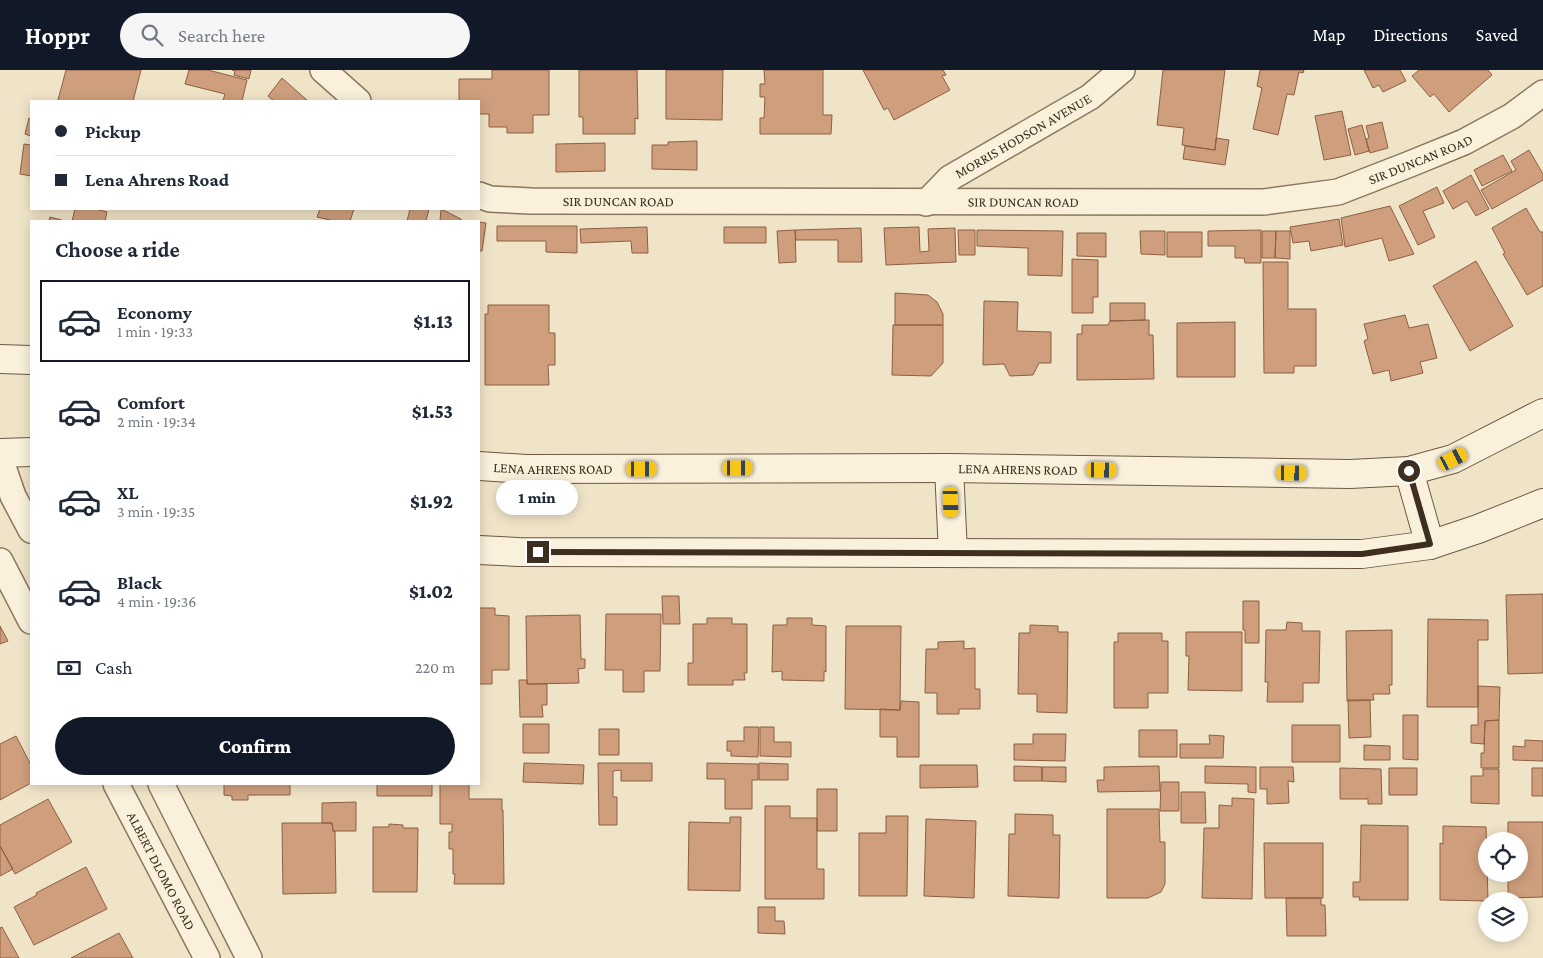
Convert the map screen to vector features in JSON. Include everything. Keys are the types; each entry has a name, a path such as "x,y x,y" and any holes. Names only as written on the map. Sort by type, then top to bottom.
{"main road":[{"path":"0,359 30,360"},
{"name":"LENA AHRENS ROAD","path":"480,466 526,469 950,468 1350,474 1409,471 1453,459 1543,413"},
{"path":"0,453 30,452"},
{"path":"950,468 953,553"},
{"path":"1409,471 1430,544"},
{"path":"480,550 528,552 1362,554 1430,544 1478,529 1543,503"}],"street":[{"path":"323,70 357,100"},
{"name":"MORRIS HODSON AVENUE","path":"926,203 950,178 1090,97 1122,70"},
{"name":"SIR DUNCAN ROAD","path":"480,195 490,199 530,202 1264,202 1338,192 1464,142 1512,116 1543,93"},
{"path":"0,458 13,496 30,528"},
{"path":"0,561 30,619"},
{"name":"ALBERT DLOMO ROAD","path":"117,785 206,958"},
{"path":"162,785 249,958"}],"building":[{"path":"66,70 141,70 133,100 58,100"},
{"path":"189,70 208,70 247,80 242,100 223,100 225,94 185,84"},
{"path":"232,70 251,70 249,79 234,75 235,71"},
{"path":"492,70 549,70 549,115 533,115 533,133 507,133 507,127 489,127 489,114 480,114 480,100 459,100 459,79 492,79"},
{"path":"579,70 637,70 638,119 635,118 635,134 583,134 583,117 579,117"},
{"path":"666,70 723,70 722,120 666,119"},
{"path":"764,70 823,70 823,115 832,115 831,134 760,134 760,118 764,118 765,97 760,97 760,84 765,84"},
{"path":"863,70 943,70 946,75 942,76 950,90 894,120 888,108 884,110"},
{"path":"1163,70 1225,70 1215,150 1182,145 1184,128 1157,125"},
{"path":"1260,70 1304,70 1303,73 1299,72 1294,95 1287,94 1278,135 1253,129 1262,88 1257,86"},
{"path":"1364,70 1400,70 1406,81 1383,92 1379,85 1373,88"},
{"path":"1419,70 1488,70 1492,75 1449,112 1434,94 1430,97 1412,76"},
{"path":"282,78 307,100 273,100 268,96"},
{"path":"1342,111 1351,155 1324,160 1315,116"},
{"path":"29,118 30,136 25,134"},
{"path":"1382,122 1388,148 1370,153 1366,139 1369,138 1366,126"},
{"path":"1362,125 1369,151 1355,155 1348,129"},
{"path":"1216,138 1229,140 1225,165 1183,159 1185,146 1215,150"},
{"path":"697,141 697,170 652,169 652,145 668,145 668,142"},
{"path":"605,143 605,171 556,172 556,144"},
{"path":"24,144 30,145 30,176 20,174"},
{"path":"1529,150 1543,174 1543,180 1492,209 1481,190 1516,170 1511,161"},
{"path":"1503,155 1512,171 1482,186 1474,170"},
{"path":"1471,175 1489,209 1476,216 1467,201 1453,209 1443,191"},
{"path":"1437,187 1444,203 1423,211 1435,237 1418,245 1399,206"},
{"path":"1390,206 1414,254 1389,261 1382,238 1345,247 1341,218"},
{"path":"1526,208 1540,232 1543,232 1543,286 1527,295 1503,254 1505,253 1492,228"},
{"path":"75,210 100,210 107,212 105,220 72,220"},
{"path":"320,210 354,210 350,220 330,220 317,217"},
{"path":"410,210 429,210 426,220 407,220"},
{"path":"441,210 461,219 461,220 440,220"},
{"path":"50,217 61,220 49,220"},
{"path":"1339,219 1343,245 1311,251 1309,241 1293,243 1290,227"},
{"path":"480,222 486,223 482,251 480,251"},
{"path":"497,226 577,226 577,253 546,252 546,241 497,241"},
{"path":"647,227 648,253 632,253 631,241 581,243 580,229"},
{"path":"724,227 766,227 766,243 724,243"},
{"path":"919,227 920,252 929,251 928,229 955,228 956,262 886,265 884,228"},
{"path":"861,228 862,262 838,262 838,240 796,240 795,230"},
{"path":"795,230 796,262 779,263 777,231"},
{"path":"958,230 975,230 975,255 959,255"},
{"path":"977,230 1063,231 1062,276 1028,275 1028,248 977,246"},
{"path":"1261,230 1261,263 1245,263 1244,258 1235,258 1235,246 1208,246 1208,231"},
{"path":"1140,231 1165,231 1165,255 1141,254"},
{"path":"1262,231 1276,231 1275,258 1262,258"},
{"path":"1276,231 1290,231 1290,259 1275,258"},
{"path":"1167,232 1202,232 1202,257 1167,257"},
{"path":"1077,233 1106,233 1106,257 1077,256"},
{"path":"1072,259 1098,260 1098,297 1093,297 1093,313 1072,313"},
{"path":"1476,261 1513,326 1470,351 1433,286"},
{"path":"1263,262 1288,262 1288,309 1316,309 1316,366 1294,366 1294,373 1264,373"},
{"path":"895,293 928,295 937,302 943,314 943,325 895,325"},
{"path":"984,301 1018,302 1017,331 1051,332 1051,363 1039,363 1033,375 1010,376 1004,364 983,365"},
{"path":"1110,303 1145,303 1145,320 1110,321"},
{"path":"488,305 549,305 549,333 555,333 555,365 548,365 549,385 485,385 485,314 488,314"},
{"path":"1405,315 1409,328 1428,324 1437,358 1420,362 1423,373 1391,381 1389,370 1373,374 1364,341 1368,339 1364,324"},
{"path":"1149,320 1149,335 1153,335 1154,379 1077,380 1077,334 1082,334 1082,325 1108,325 1110,321"},
{"path":"1235,322 1235,377 1177,377 1177,323"},
{"path":"893,325 943,325 943,363 931,376 892,375"},
{"path":"1543,594 1543,673 1508,674 1506,595"},
{"path":"662,596 679,596 680,624 663,624"},
{"path":"1243,601 1259,601 1259,643 1245,643"},
{"path":"480,608 495,608 495,615 509,616 509,670 492,670 492,684 480,684"},
{"path":"606,614 661,614 660,671 644,671 644,692 623,692 623,670 605,670"},
{"path":"580,615 581,659 585,659 585,668 578,669 579,683 527,684 526,616"},
{"path":"707,618 732,618 732,624 747,624 747,673 744,673 745,680 733,680 733,685 688,685 688,663 693,663 693,624 707,624"},
{"path":"787,618 812,618 812,625 826,626 826,672 824,671 824,681 782,680 782,671 772,672 773,625 787,625"},
{"path":"1428,619 1488,620 1488,640 1478,640 1478,707 1427,707"},
{"path":"1287,622 1302,623 1302,631 1320,631 1319,683 1303,683 1303,702 1267,702 1268,682 1265,682 1266,630 1286,630"},
{"path":"1030,625 1058,626 1058,632 1068,632 1067,713 1037,712 1037,694 1018,694 1019,633 1030,633"},
{"path":"0,626 8,641 0,644"},
{"path":"846,626 901,626 900,710 845,709"},
{"path":"1392,630 1392,685 1389,685 1390,694 1373,694 1374,700 1347,701 1346,631"},
{"path":"1186,632 1242,632 1242,691 1188,690 1189,656 1186,656"},
{"path":"1118,633 1162,633 1162,641 1168,641 1168,693 1148,693 1148,708 1114,708 1114,642 1118,642"},
{"path":"964,641 964,649 975,648 975,689 980,689 980,709 959,709 959,714 937,714 937,693 925,693 926,649 938,649 938,642"},
{"path":"519,680 527,680 527,684 547,684 547,705 542,705 543,717 520,717"},
{"path":"1478,686 1500,687 1499,720 1485,721 1484,744 1471,743 1471,725 1478,725"},
{"path":"1348,700 1370,700 1371,737 1349,738"},
{"path":"901,701 919,702 919,757 897,757 897,737 880,737 880,709 900,710"},
{"path":"1403,715 1418,715 1418,760 1403,759"},
{"path":"1499,720 1499,768 1481,768 1481,753 1484,753 1485,721"},
{"path":"523,724 549,724 549,753 523,753"},
{"path":"1292,725 1340,725 1340,762 1292,762"},
{"path":"744,727 759,727 758,757 731,756 731,751 727,751 727,741 744,741"},
{"path":"760,727 774,727 774,742 791,742 791,757 760,756"},
{"path":"599,729 619,729 619,755 599,755"},
{"path":"1139,730 1177,730 1177,757 1139,757"},
{"path":"1033,734 1066,734 1065,761 1014,760 1014,744 1033,744"},
{"path":"1209,735 1224,736 1223,758 1180,758 1180,744 1210,744"},
{"path":"16,736 30,763 30,784 0,800 0,744"},
{"path":"1525,740 1543,741 1543,761 1513,760 1513,746 1525,747"},
{"path":"1364,745 1390,746 1390,760 1364,760"},
{"path":"524,763 584,765 583,784 523,782"},
{"path":"598,763 652,763 652,781 621,781 621,770 613,771 613,797 617,797 617,825 599,825"},
{"path":"707,763 758,764 758,780 752,780 752,809 725,809 725,779 707,779"},
{"path":"759,763 788,764 788,780 759,780"},
{"path":"920,765 977,765 978,787 920,788"},
{"path":"1014,766 1042,767 1042,781 1014,781"},
{"path":"1159,766 1160,791 1098,792 1097,780 1104,780 1104,767"},
{"path":"1205,766 1256,767 1256,793 1248,792 1248,784 1205,783"},
{"path":"1042,767 1066,767 1066,782 1042,781"},
{"path":"1260,767 1293,767 1294,782 1288,781 1289,803 1267,804 1267,789 1260,789"},
{"path":"1340,768 1381,769 1382,804 1368,804 1368,799 1340,799"},
{"path":"1389,768 1417,768 1417,795 1389,795"},
{"path":"1532,768 1543,768 1543,796 1532,796"},
{"path":"1483,769 1499,769 1499,804 1471,803 1471,776 1483,776"},
{"path":"1161,782 1179,782 1179,811 1160,811"},
{"path":"224,785 290,785 290,795 248,795 248,800 232,800 232,796 224,795"},
{"path":"377,785 432,785 432,796 377,796"},
{"path":"440,785 469,785 469,799 502,799 504,884 454,884 453,849 449,849 449,832 452,832 452,824 440,824"},
{"path":"817,789 837,789 837,831 817,831"},
{"path":"1181,792 1205,792 1206,823 1181,823"},
{"path":"1232,798 1254,799 1252,899 1202,898 1204,828 1219,828 1219,805 1232,806"},
{"path":"48,799 72,842 15,874 0,846 0,825"},
{"path":"356,802 356,831 333,831 332,823 322,823 322,803"},
{"path":"765,806 790,806 790,818 817,818 817,869 824,869 824,899 765,899"},
{"path":"1107,809 1159,809 1160,842 1165,842 1165,884 1161,892 1148,898 1107,898"},
{"path":"1015,814 1053,815 1053,835 1060,835 1059,898 1008,896 1009,834 1015,834"},
{"path":"886,816 908,816 907,896 859,896 859,833 886,833"},
{"path":"730,817 741,817 740,891 688,890 689,822 730,823"},
{"path":"926,819 976,821 974,898 924,896"},
{"path":"1508,822 1543,822 1543,897 1528,897 1528,892 1508,892 1508,882 1528,882 1528,832 1508,832"},
{"path":"282,823 332,823 333,831 335,831 336,893 283,894"},
{"path":"389,824 403,825 403,828 418,828 417,892 373,892 373,827 389,827"},
{"path":"1361,825 1408,826 1408,900 1359,900 1360,897 1353,897 1353,882 1360,882"},
{"path":"1443,826 1486,827 1486,832 1478,832 1478,882 1487,882 1488,892 1478,892 1478,901 1440,900 1440,843 1443,844"},
{"path":"1264,843 1323,843 1323,898 1265,898"},
{"path":"0,846 13,869 0,876"},
{"path":"86,867 107,909 34,945 14,907 37,895 36,893"},
{"path":"1286,898 1321,898 1321,905 1325,905 1326,936 1287,936"},
{"path":"758,907 775,907 775,921 784,921 785,934 758,933"},
{"path":"2,927 19,958 0,958 0,928"},
{"path":"119,933 133,958 71,958"}],"route":[{"path":"538,552 1362,554 1430,544 1409,471"}]}
